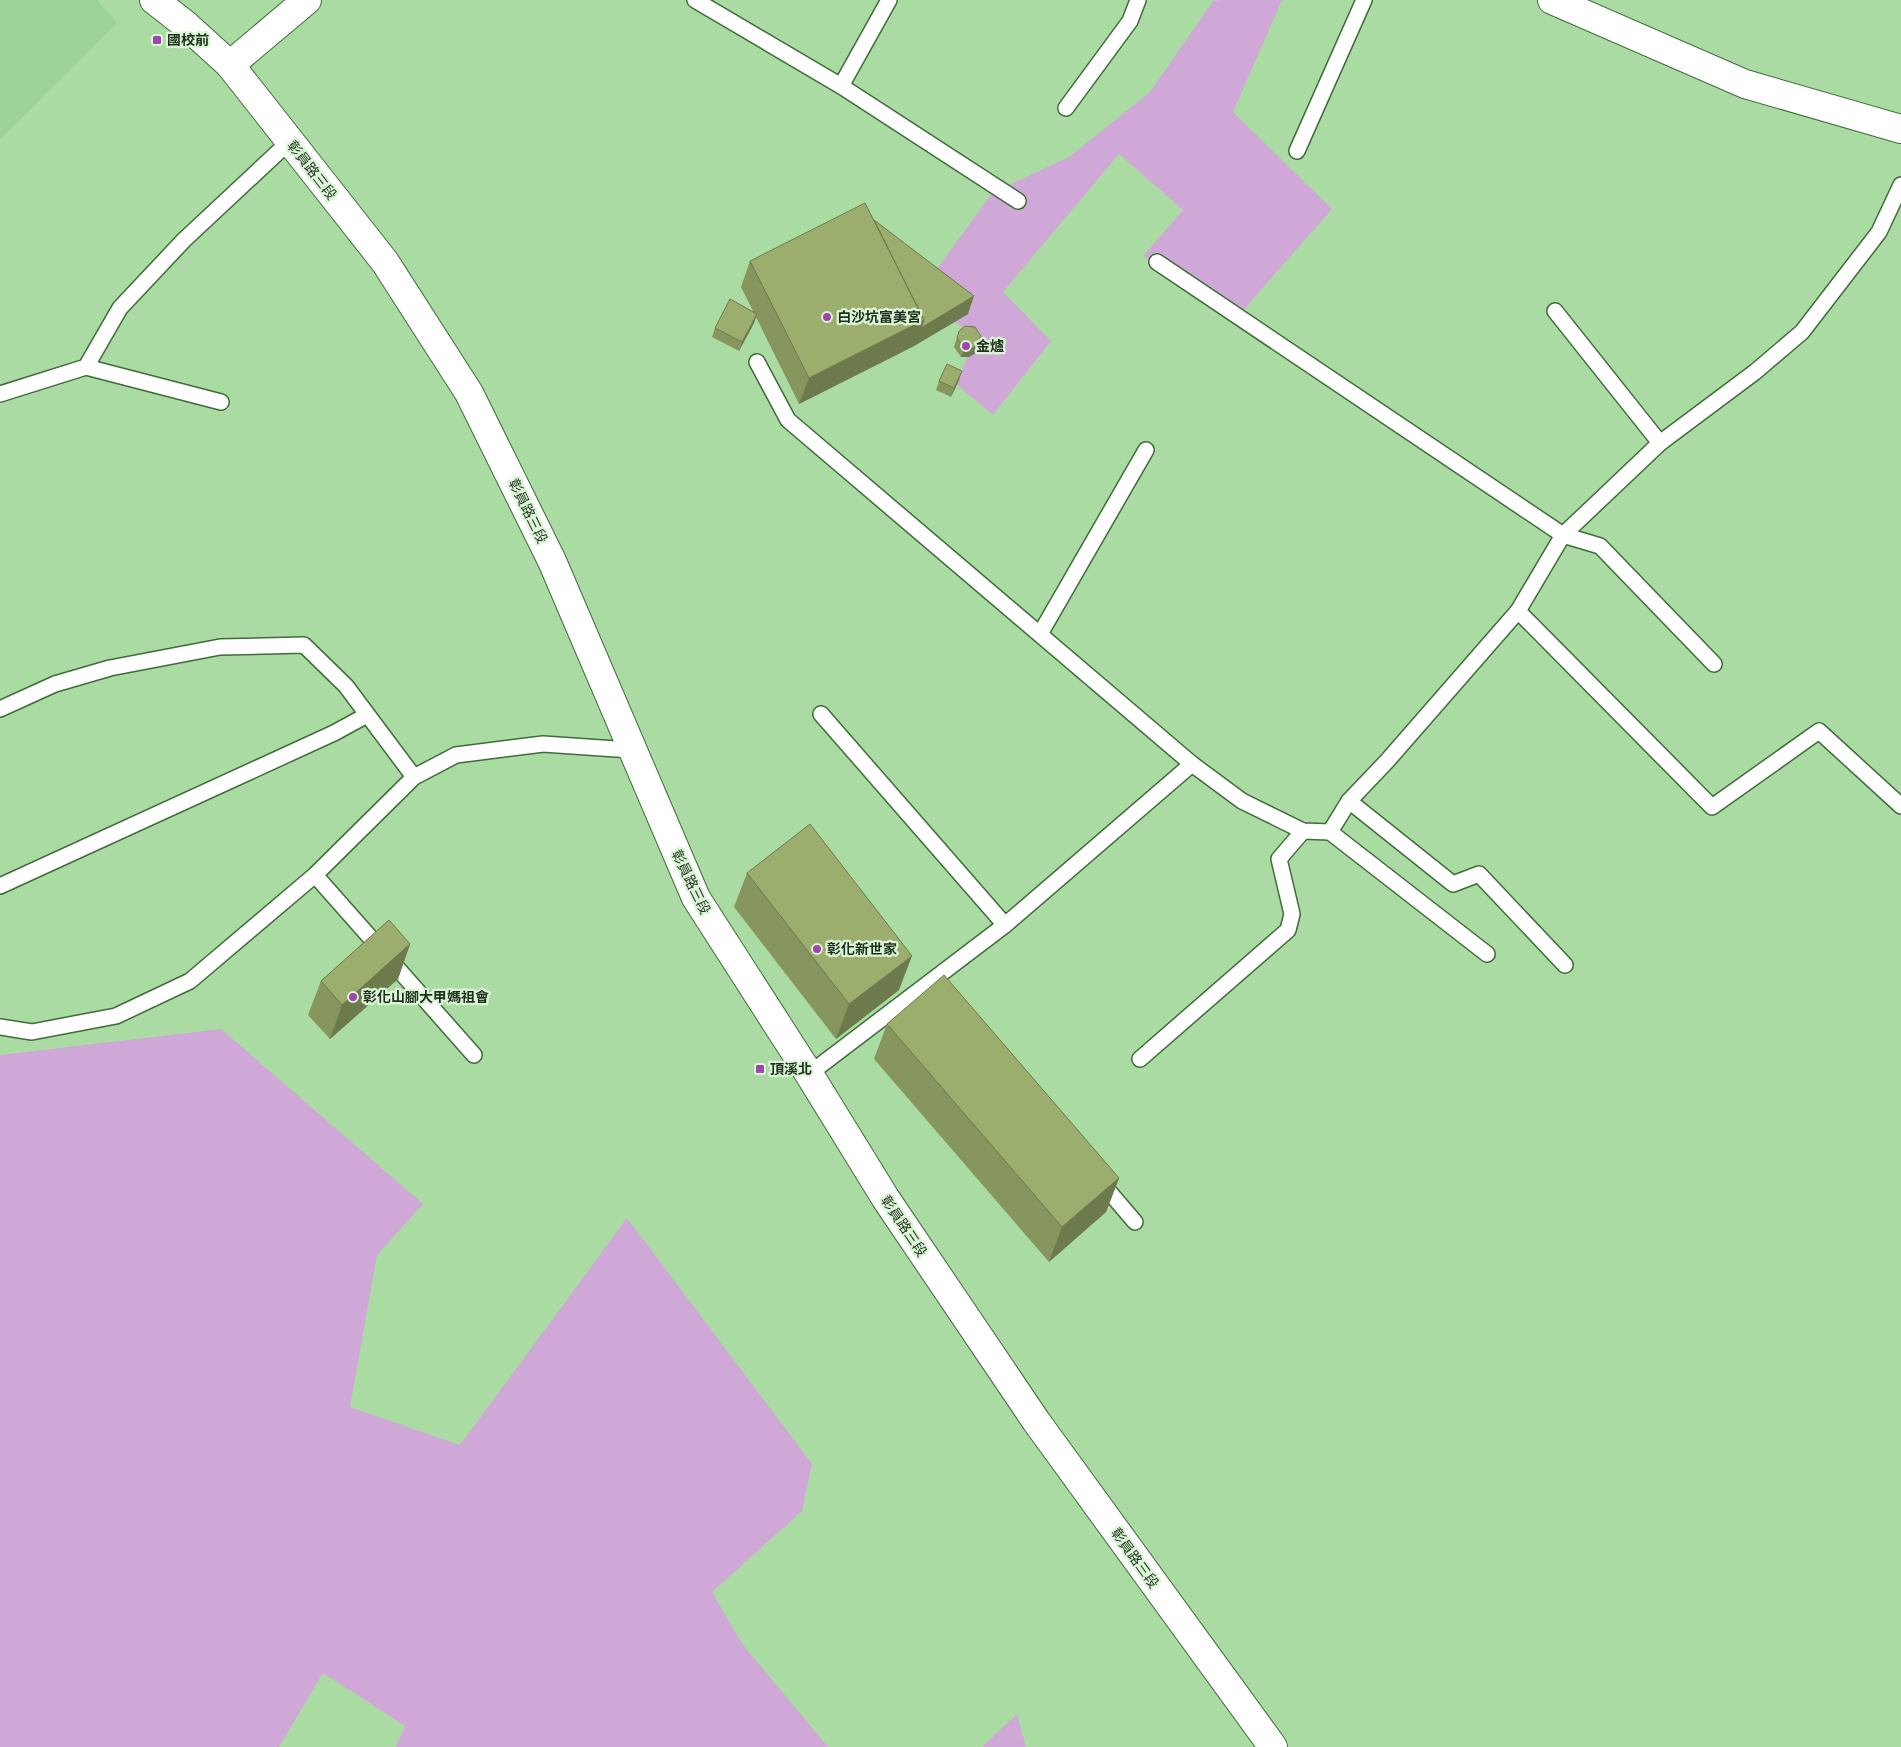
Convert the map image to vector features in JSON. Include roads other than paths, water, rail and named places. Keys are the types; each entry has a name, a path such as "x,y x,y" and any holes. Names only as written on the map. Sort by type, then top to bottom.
{"main road":[{"name":"彰員路三段","path":"154,0 186,25 230,65 385,262 469,393 552,561 631,750 696,898 809,1074 886,1199 1036,1421 1273,1747"},
{"path":"230,65 307,0"},
{"path":"1552,0 1745,84 1901,129"}],"lane":[{"path":"695,0 841,86 1018,201"},
{"path":"841,86 889,0"},
{"path":"1066,108 1130,21 1138,0"},
{"path":"1297,150 1364,0"},
{"path":"86,367 120,308 184,240 290,141"},
{"path":"1330,832 1349,801 1388,760 1518,611 1563,535 1660,443 1755,372 1802,332 1880,232 1901,185"},
{"path":"1157,262 1563,535 1600,546 1714,664"},
{"path":"1555,311 1660,443"},
{"path":"757,362 788,420 1192,764 1242,801 1303,831 1330,832 1487,954"},
{"path":"0,394 86,367 221,402"},
{"path":"1040,634 1146,450"},
{"path":"1518,611 1712,807 1818,731 1901,806"},
{"path":"0,709 55,684 110,668 220,647 304,645 346,686 414,777"},
{"path":"0,886 334,733 367,714"},
{"path":"821,714 1005,925"},
{"path":"0,1027 32,1032 116,1016 190,981 315,875 414,777 456,755 543,744 631,750"},
{"path":"809,1074 933,986 1192,764"},
{"path":"1349,801 1453,884 1479,874 1565,965"},
{"path":"1140,1059 1288,930 1292,914 1279,859 1303,831"},
{"path":"315,875 474,1055"},
{"path":"1090,1170 1135,1222"}],"place":[{"name":"國校前","path":"157,40"},
{"name":"白沙坑富美宮","path":"827,317"},
{"name":"金爐","path":"966,346"},
{"name":"彰化新世家","path":"817,949"},
{"name":"彰化山腳大甲媽祖會","path":"353,997"},
{"name":"頂溪北","path":"760,1069"}]}
